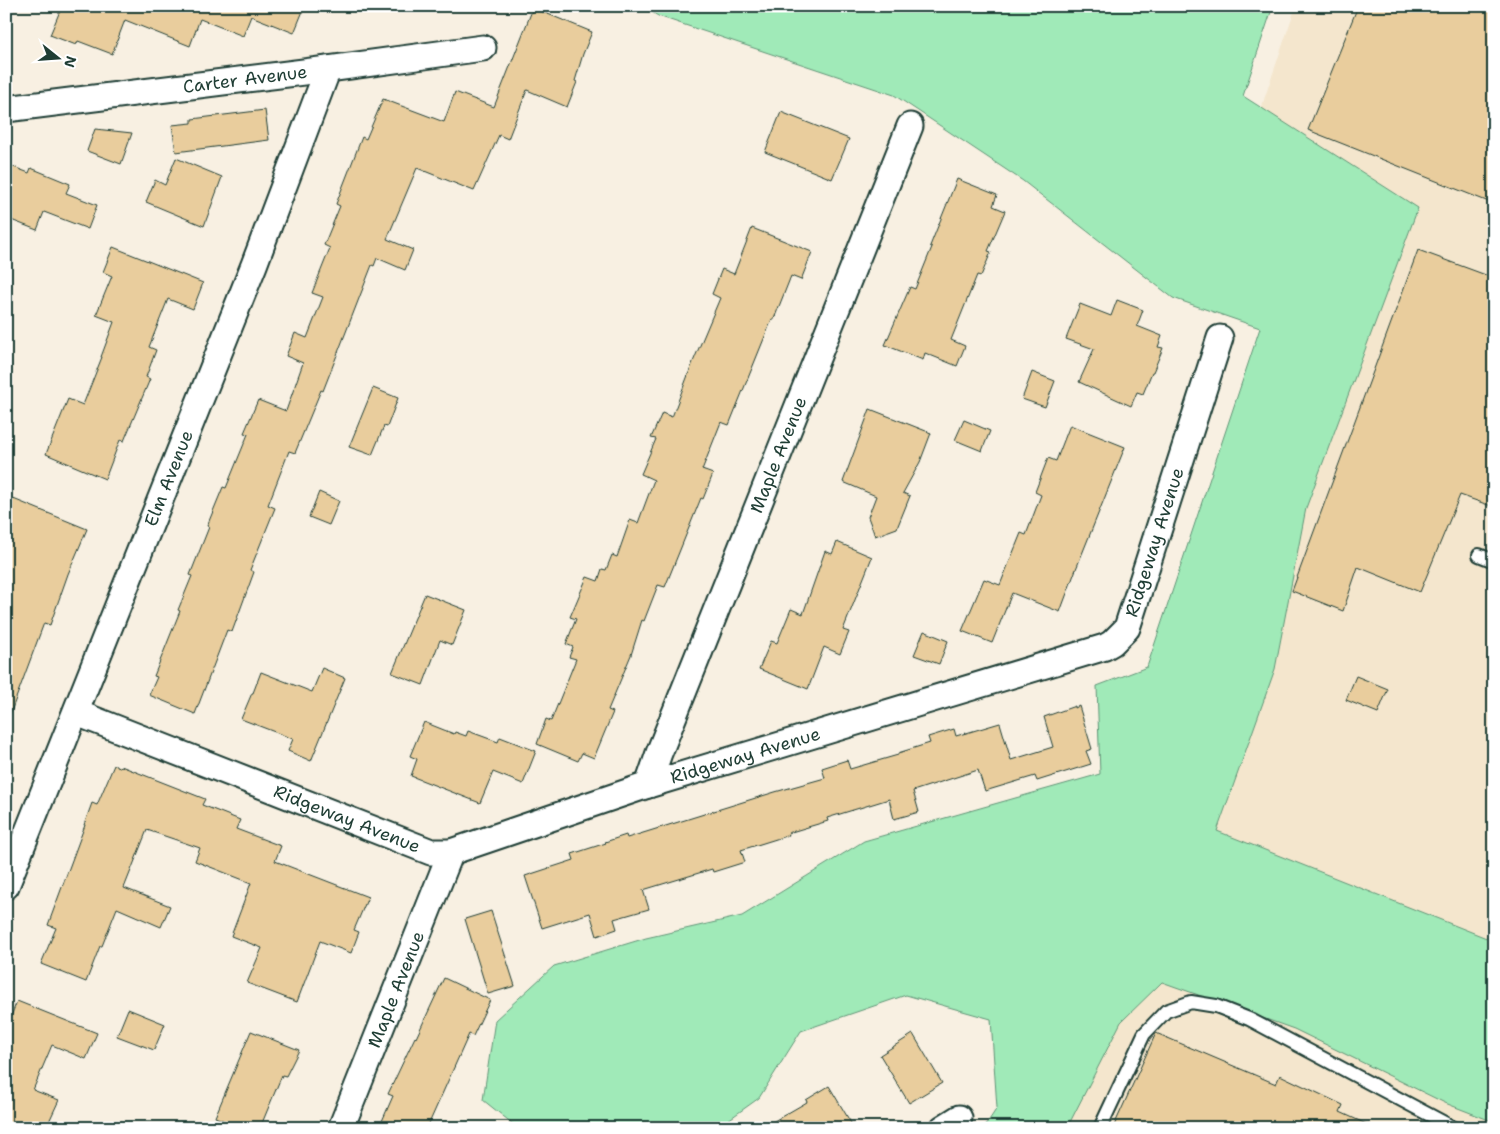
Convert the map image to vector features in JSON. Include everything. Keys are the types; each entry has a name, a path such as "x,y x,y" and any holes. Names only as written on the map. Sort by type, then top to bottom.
{"street":[{"name":"Carter Avenue","path":"6,109 483,48"},
{"name":"Elm Avenue","path":"6,886 77,713 254,265 328,69"},
{"name":"Maple Avenue","path":"648,786 663,744 910,126"},
{"name":"Ridgeway Avenue","path":"77,713 431,852 451,852 648,786 1086,653 1112,643 1127,628 1220,338"},
{"name":"Maple Avenue","path":"341,1128 451,852"}],"lane":[{"path":"1478,555 1494,561"},
{"path":"1100,1128 1144,1034 1166,1011 1191,1002 1216,1006 1249,1020 1454,1128"}],"shaded area":[{"path":"1296,6 1494,6 1494,1128 1058,1128 1386,230 1243,161"}],"green space":[{"path":"643,6 1273,6 1243,96 1418,208 1306,508 1275,669 1217,831 1494,941 1494,1122 1445,1103 1294,1029 1162,982 1121,1022 1067,1128 984,1128 997,1108 991,1019 906,995 801,1031 759,1098 717,1128 518,1128 483,1100 495,1020 554,966 646,938 742,916 864,841 1100,774 1097,686 1147,667 1260,328 1173,298 1023,181 894,95 658,16"}],"building":[{"path":"62,6 305,6 294,33 251,16 243,36 200,19 190,46 125,20 112,54 78,41 76,45 50,35"},
{"path":"1358,6 1494,6 1494,204 1308,130"},
{"path":"533,8 592,32 583,54 575,81 577,82 567,107 527,90 508,139 499,135 474,191 417,168 387,239 413,250 405,270 377,258 374,266 372,265 323,391 321,390 295,453 289,451 268,505 275,508 250,570 254,572 232,632 227,630 195,714 149,695 157,677 154,676 192,576 190,575 209,527 207,526 223,487 226,488 248,434 244,433 258,400 286,411 303,363 286,356 295,333 307,338 323,297 312,293 330,248 324,245 340,206 336,204 362,137 366,139 383,99 444,122 455,92 494,107"},
{"path":"265,110 269,140 176,152 172,125 192,123 192,119"},
{"path":"781,112 849,139 832,179 765,152"},
{"path":"95,129 132,133 121,164 87,151"},
{"path":"176,158 222,177 204,226 146,202 155,180 165,185"},
{"path":"6,164 29,173 31,168 70,184 66,193 97,205 88,229 44,212 37,230 6,218"},
{"path":"957,179 997,195 993,206 1005,211 988,251 991,252 981,276 977,275 951,340 965,346 957,366 925,353 923,360 885,345 910,287 915,289"},
{"path":"752,228 812,252 801,280 791,276 729,425 721,422 702,470 713,474 703,499 701,498 665,587 658,585 644,621 642,620 631,655 608,710 613,712 594,758 582,753 578,761 537,744 546,719 551,721 576,659 569,657 573,647 566,644 576,619 570,617 587,577 598,581 602,569 606,570 612,555 617,557 630,520 638,523 654,480 641,474 656,439 651,438 662,413 672,417 720,298 712,294 722,269 734,274"},
{"path":"113,247 203,283 193,309 168,299 149,347 156,350 146,377 150,379 124,441 120,440 105,479 46,454 68,399 83,405 114,322 96,315 112,276 103,272"},
{"path":"1418,250 1494,278 1494,507 1460,495 1420,592 1358,567 1343,611 1292,591"},
{"path":"1117,300 1143,310 1137,326 1162,336 1158,347 1163,348 1153,372 1143,394 1137,392 1131,406 1079,382 1094,349 1066,339 1080,304 1111,316"},
{"path":"1032,372 1055,381 1045,407 1022,399"},
{"path":"373,388 398,398 387,427 384,426 372,455 349,447"},
{"path":"870,409 931,433 920,462 903,493 910,496 897,528 875,536 868,517 876,496 843,482"},
{"path":"964,420 990,431 982,451 955,440"},
{"path":"1070,425 1125,447 1060,612 1012,593 992,643 962,631 984,579 1000,585 1021,533 1026,535 1041,495 1035,492 1048,458 1056,461"},
{"path":"319,492 339,501 329,525 309,517"},
{"path":"6,496 87,529 68,574 50,625 44,623 9,717 6,716"},
{"path":"837,542 872,557 843,630 849,632 840,654 824,647 808,689 759,669 771,641 777,643 791,609 803,614 825,551 832,554"},
{"path":"425,594 466,610 452,645 440,640 423,685 392,673"},
{"path":"924,631 948,641 939,664 914,655"},
{"path":"322,668 345,678 311,761 288,751 293,739 241,719 261,672 312,692"},
{"path":"1356,676 1388,689 1378,713 1346,700"},
{"path":"1075,706 1075,708 1079,706 1092,749 1086,751 1091,764 1037,781 1035,776 985,791 978,770 913,791 919,812 894,819 889,799 827,818 828,821 741,850 745,862 713,872 712,869 643,890 649,909 614,919 617,929 597,936 590,913 542,928 525,876 574,860 572,854 626,835 627,838 825,778 822,768 847,760 850,769 898,755 898,753 930,743 928,737 954,729 956,736 1000,723 1011,760 1053,747 1044,717"},
{"path":"424,722 454,734 455,732 466,736 468,731 498,742 500,737 536,751 523,784 493,772 480,803 411,776 417,759 410,756"},
{"path":"114,765 121,766 205,799 202,805 240,820 236,829 281,846 275,861 368,897 354,930 359,932 351,953 320,941 297,1002 247,983 262,948 231,936 251,883 195,861 200,848 147,830 124,888 170,906 161,927 117,908 86,982 41,964 56,928 48,925 92,803 97,805"},
{"path":"491,911 515,986 488,994 465,919"},
{"path":"444,978 490,1000 473,1036 469,1034 427,1128 379,1128 393,1096 388,1094"},
{"path":"17,1001 97,1033 86,1059 52,1045 33,1090 59,1100 46,1128 6,1128 6,1029"},
{"path":"128,1009 165,1024 154,1050 117,1036"},
{"path":"251,1031 299,1050 286,1076 282,1075 260,1128 242,1128 215,1117"},
{"path":"1156,1033 1276,1084 1280,1075 1343,1105 1340,1112 1375,1128 1113,1128"},
{"path":"913,1034 942,1083 909,1103 880,1055"},
{"path":"829,1086 854,1128 762,1128 807,1102 806,1100"}]}
